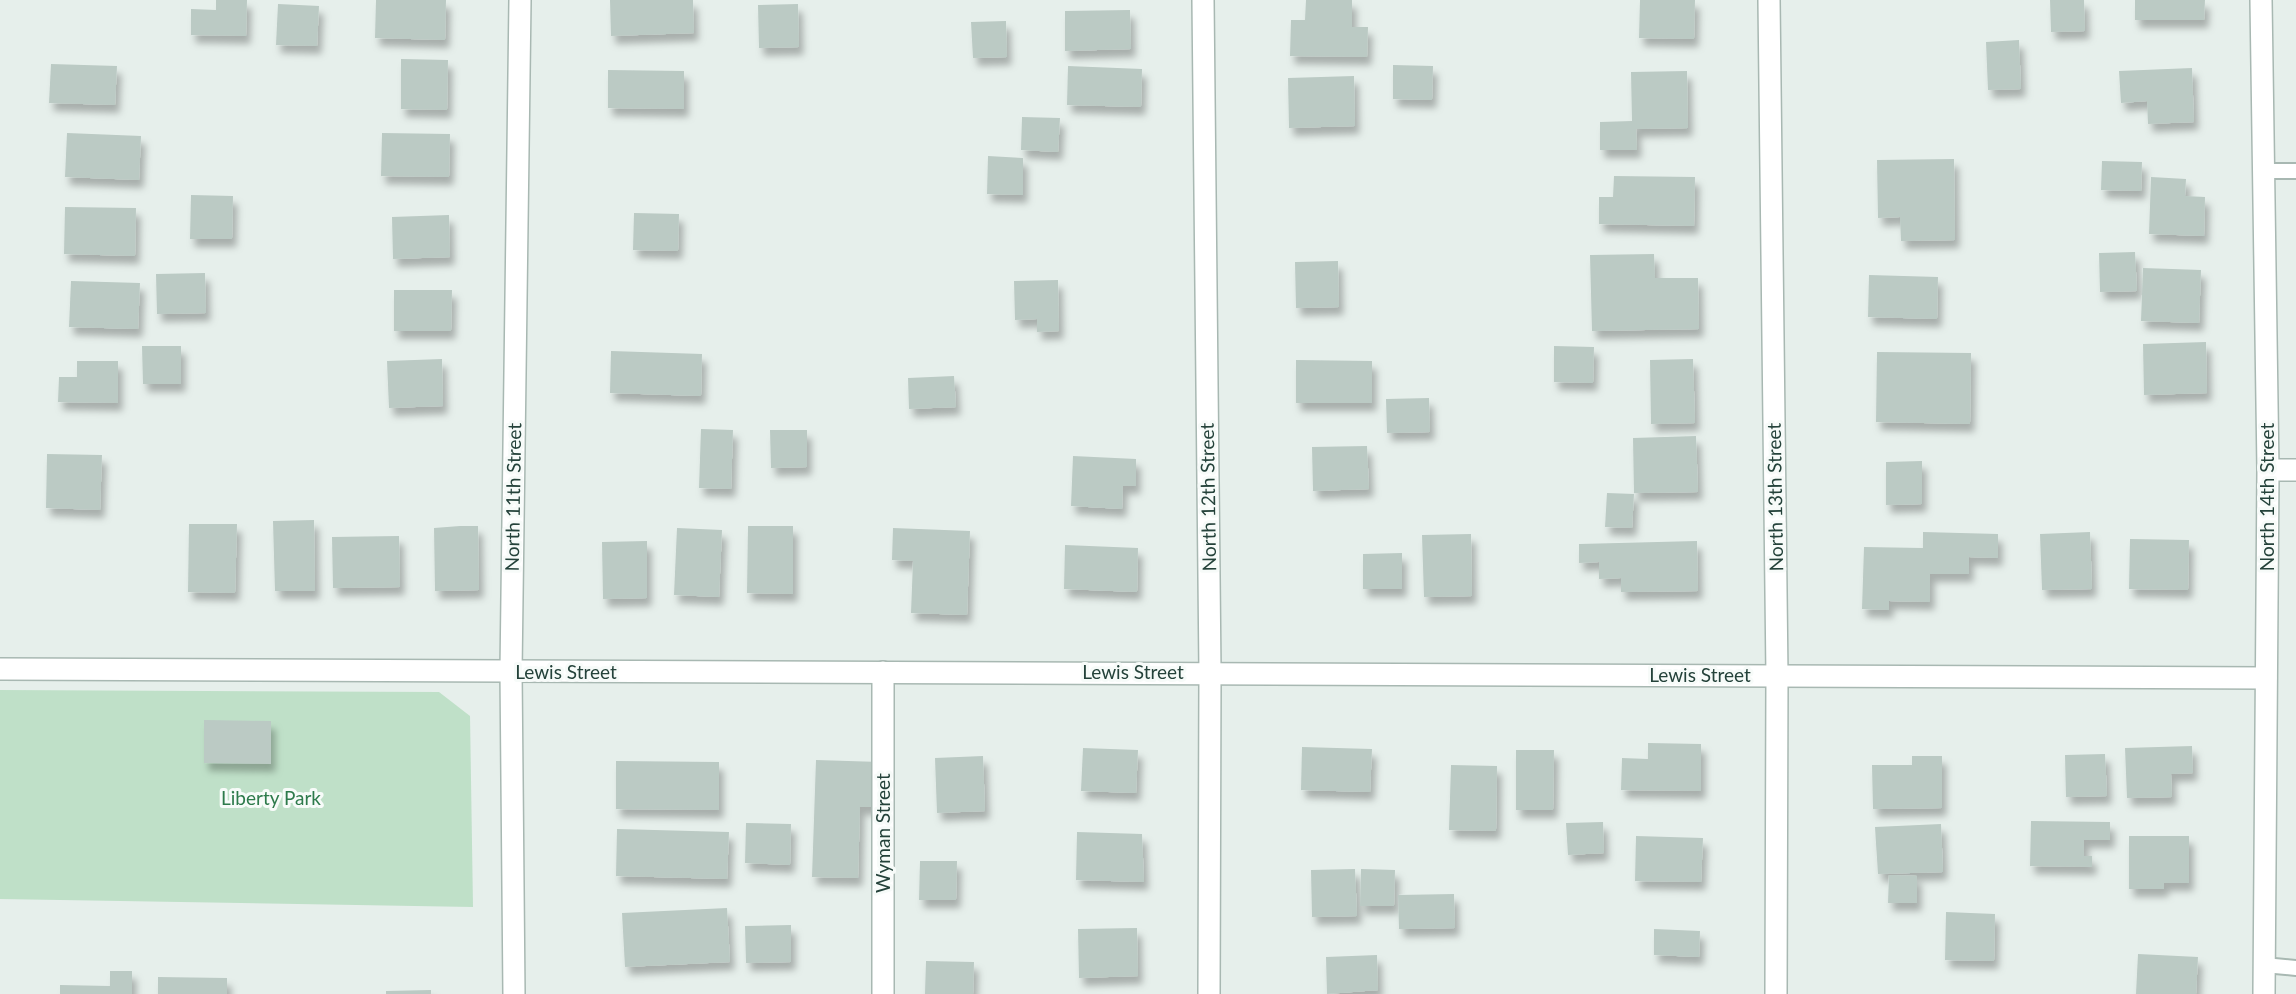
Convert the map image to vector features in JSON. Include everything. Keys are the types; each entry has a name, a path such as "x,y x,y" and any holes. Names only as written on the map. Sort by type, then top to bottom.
{"street":[{"name":"North 11th Street","path":"514,994 511,671 520,0"},
{"name":"North 12th Street","path":"1203,0 1210,672 1209,994"},
{"name":"North 13th Street","path":"1769,0 1777,676 1776,994"},
{"name":"North 14th Street","path":"2261,0 2267,470 2264,994"},
{"path":"2267,470 2296,470"},
{"name":"Lewis Street","path":"0,669 2266,678"},
{"name":"Wyman Street","path":"883,673 883,994"}],"lane":[{"path":"2263,171 2296,171"},
{"path":"2264,965 2296,968"}],"green space":[{"name":"Liberty Park","path":"0,690 439,692 470,716 473,907 0,899"}],"building":[{"path":"216,0 247,0 246,36 191,35 191,9 216,10"},
{"path":"376,0 446,0 445,40 375,38"},
{"path":"610,0 693,0 694,33 611,36"},
{"path":"1306,0 1352,0 1352,27 1368,27 1367,57 1290,56 1291,20 1305,20"},
{"path":"1640,0 1695,0 1694,39 1639,38"},
{"path":"2050,0 2084,0 2085,31 2051,32"},
{"path":"2135,0 2205,0 2204,20 2135,20"},
{"path":"278,4 319,6 317,46 276,45"},
{"path":"798,4 799,47 759,48 758,5"},
{"path":"1130,10 1131,49 1065,51 1065,11"},
{"path":"1006,21 1007,57 973,58 971,22"},
{"path":"2019,40 2021,89 1988,90 1986,42"},
{"path":"401,59 448,60 447,110 401,109"},
{"path":"51,64 117,66 115,105 49,103"},
{"path":"1393,65 1433,66 1432,100 1393,99"},
{"path":"1068,66 1142,69 1141,107 1067,105"},
{"path":"2192,68 2194,122 2148,124 2147,101 2121,103 2119,71"},
{"path":"608,70 684,71 684,109 608,108"},
{"path":"1687,71 1688,128 1636,129 1637,150 1600,150 1600,122 1632,121 1631,72"},
{"path":"1354,76 1355,126 1289,128 1288,78"},
{"path":"1022,117 1060,118 1058,152 1021,150"},
{"path":"67,133 141,136 139,180 65,177"},
{"path":"382,133 450,134 449,177 381,176"},
{"path":"988,156 1023,158 1023,195 987,194"},
{"path":"1954,159 1955,240 1901,241 1900,217 1878,218 1877,160"},
{"path":"2102,161 2142,162 2141,191 2101,190"},
{"path":"1614,176 1695,177 1694,226 1599,224 1599,197 1613,197"},
{"path":"2151,177 2186,179 2185,196 2205,197 2204,236 2149,234"},
{"path":"191,195 233,196 232,239 190,239"},
{"path":"65,207 136,208 135,256 64,254"},
{"path":"634,213 679,214 678,251 633,250"},
{"path":"449,215 450,257 393,259 392,217"},
{"path":"2135,252 2137,291 2100,292 2099,253"},
{"path":"1654,254 1655,278 1698,278 1699,329 1592,331 1590,255"},
{"path":"1338,261 1339,307 1296,308 1295,262"},
{"path":"2143,268 2201,270 2199,323 2141,321"},
{"path":"205,273 206,313 157,314 156,274"},
{"path":"1869,275 1938,277 1937,319 1868,317"},
{"path":"1058,280 1059,331 1037,332 1037,319 1015,320 1014,281"},
{"path":"71,281 140,283 138,329 69,327"},
{"path":"394,290 452,290 451,331 394,331"},
{"path":"2206,342 2207,393 2144,395 2143,344"},
{"path":"142,346 181,346 181,384 143,384"},
{"path":"1554,346 1594,347 1593,383 1554,382"},
{"path":"611,351 702,354 701,396 610,393"},
{"path":"1877,352 1971,353 1970,424 1876,422"},
{"path":"442,359 443,406 389,408 387,361"},
{"path":"1693,359 1695,423 1651,424 1650,360"},
{"path":"1296,360 1372,361 1372,403 1296,403"},
{"path":"77,361 118,361 118,403 58,402 59,377 77,377"},
{"path":"954,376 956,407 909,409 908,378"},
{"path":"1429,398 1430,432 1387,433 1386,399"},
{"path":"701,429 733,430 731,489 699,488"},
{"path":"770,430 807,430 807,467 771,468"},
{"path":"1696,436 1698,492 1634,493 1633,438"},
{"path":"1367,446 1369,489 1313,491 1312,447"},
{"path":"47,454 102,455 100,510 46,508"},
{"path":"1073,456 1136,459 1136,486 1123,486 1122,509 1071,506"},
{"path":"1922,461 1922,504 1886,505 1886,462"},
{"path":"1607,493 1634,494 1632,528 1605,527"},
{"path":"314,520 315,591 275,591 273,521"},
{"path":"189,524 237,524 235,593 188,592"},
{"path":"478,526 479,590 435,591 434,528"},
{"path":"748,526 793,526 793,594 747,593"},
{"path":"677,528 722,530 719,597 674,595"},
{"path":"893,528 970,531 967,615 911,613 913,561 892,560"},
{"path":"1923,532 1998,534 1998,558 1969,557 1969,574 1930,574 1930,602 1889,601 1889,610 1862,609 1864,547 1923,548"},
{"path":"2090,532 2092,589 2042,590 2040,534"},
{"path":"1471,534 1472,596 1424,597 1422,535"},
{"path":"399,536 400,587 333,588 332,537"},
{"path":"2130,539 2189,540 2188,590 2129,589"},
{"path":"647,541 647,598 603,599 602,542"},
{"path":"1697,541 1698,591 1621,592 1621,578 1599,579 1599,562 1579,563 1579,544"},
{"path":"1065,545 1138,548 1137,592 1064,589"},
{"path":"1402,553 1402,589 1363,589 1363,554"},
{"path":"204,720 271,721 271,764 204,763"},
{"path":"1648,743 1701,744 1701,791 1621,790 1622,758 1648,759"},
{"path":"2192,746 2193,773 2171,774 2172,797 2127,798 2125,748"},
{"path":"1302,747 1372,749 1370,792 1301,790"},
{"path":"1083,748 1138,750 1136,793 1081,791"},
{"path":"1516,750 1554,750 1553,810 1516,810"},
{"path":"2105,754 2107,796 2066,797 2065,755"},
{"path":"983,756 985,811 937,813 935,758"},
{"path":"1912,756 1942,756 1942,808 1873,809 1872,765 1912,765"},
{"path":"816,760 880,762 879,807 860,807 858,878 812,877"},
{"path":"616,761 719,762 719,810 616,809"},
{"path":"1451,765 1497,766 1496,831 1449,830"},
{"path":"2031,821 2110,822 2110,840 2084,840 2084,856 2092,856 2092,867 2030,866"},
{"path":"1603,822 1604,853 1568,855 1566,823"},
{"path":"746,823 791,824 790,865 745,863"},
{"path":"1941,824 1943,872 1878,874 1875,827"},
{"path":"617,829 729,832 727,879 616,876"},
{"path":"1077,832 1142,834 1144,882 1076,880"},
{"path":"1636,836 1703,838 1701,882 1635,881"},
{"path":"2129,836 2189,836 2189,883 2164,883 2164,889 2129,889"},
{"path":"920,861 957,861 956,900 919,900"},
{"path":"1355,869 1357,916 1312,917 1311,870"},
{"path":"1361,869 1395,870 1394,906 1360,906"},
{"path":"1889,875 1917,876 1917,903 1888,903"},
{"path":"1454,894 1455,928 1399,929 1398,895"},
{"path":"727,908 730,962 625,967 622,913"},
{"path":"1946,912 1995,914 1994,961 1945,960"},
{"path":"791,925 791,962 746,963 745,926"},
{"path":"1137,928 1138,976 1079,978 1078,929"},
{"path":"1654,929 1700,931 1699,957 1654,955"},
{"path":"2138,954 2198,957 2196,994 2136,994"},
{"path":"1377,955 1378,990 1327,994 1326,957"},
{"path":"926,961 974,962 973,994 925,994"},
{"path":"110,971 132,971 132,994 60,994 60,985 110,986"},
{"path":"158,977 227,978 227,994 158,994"},
{"path":"431,990 431,994 386,994 386,991"}]}
